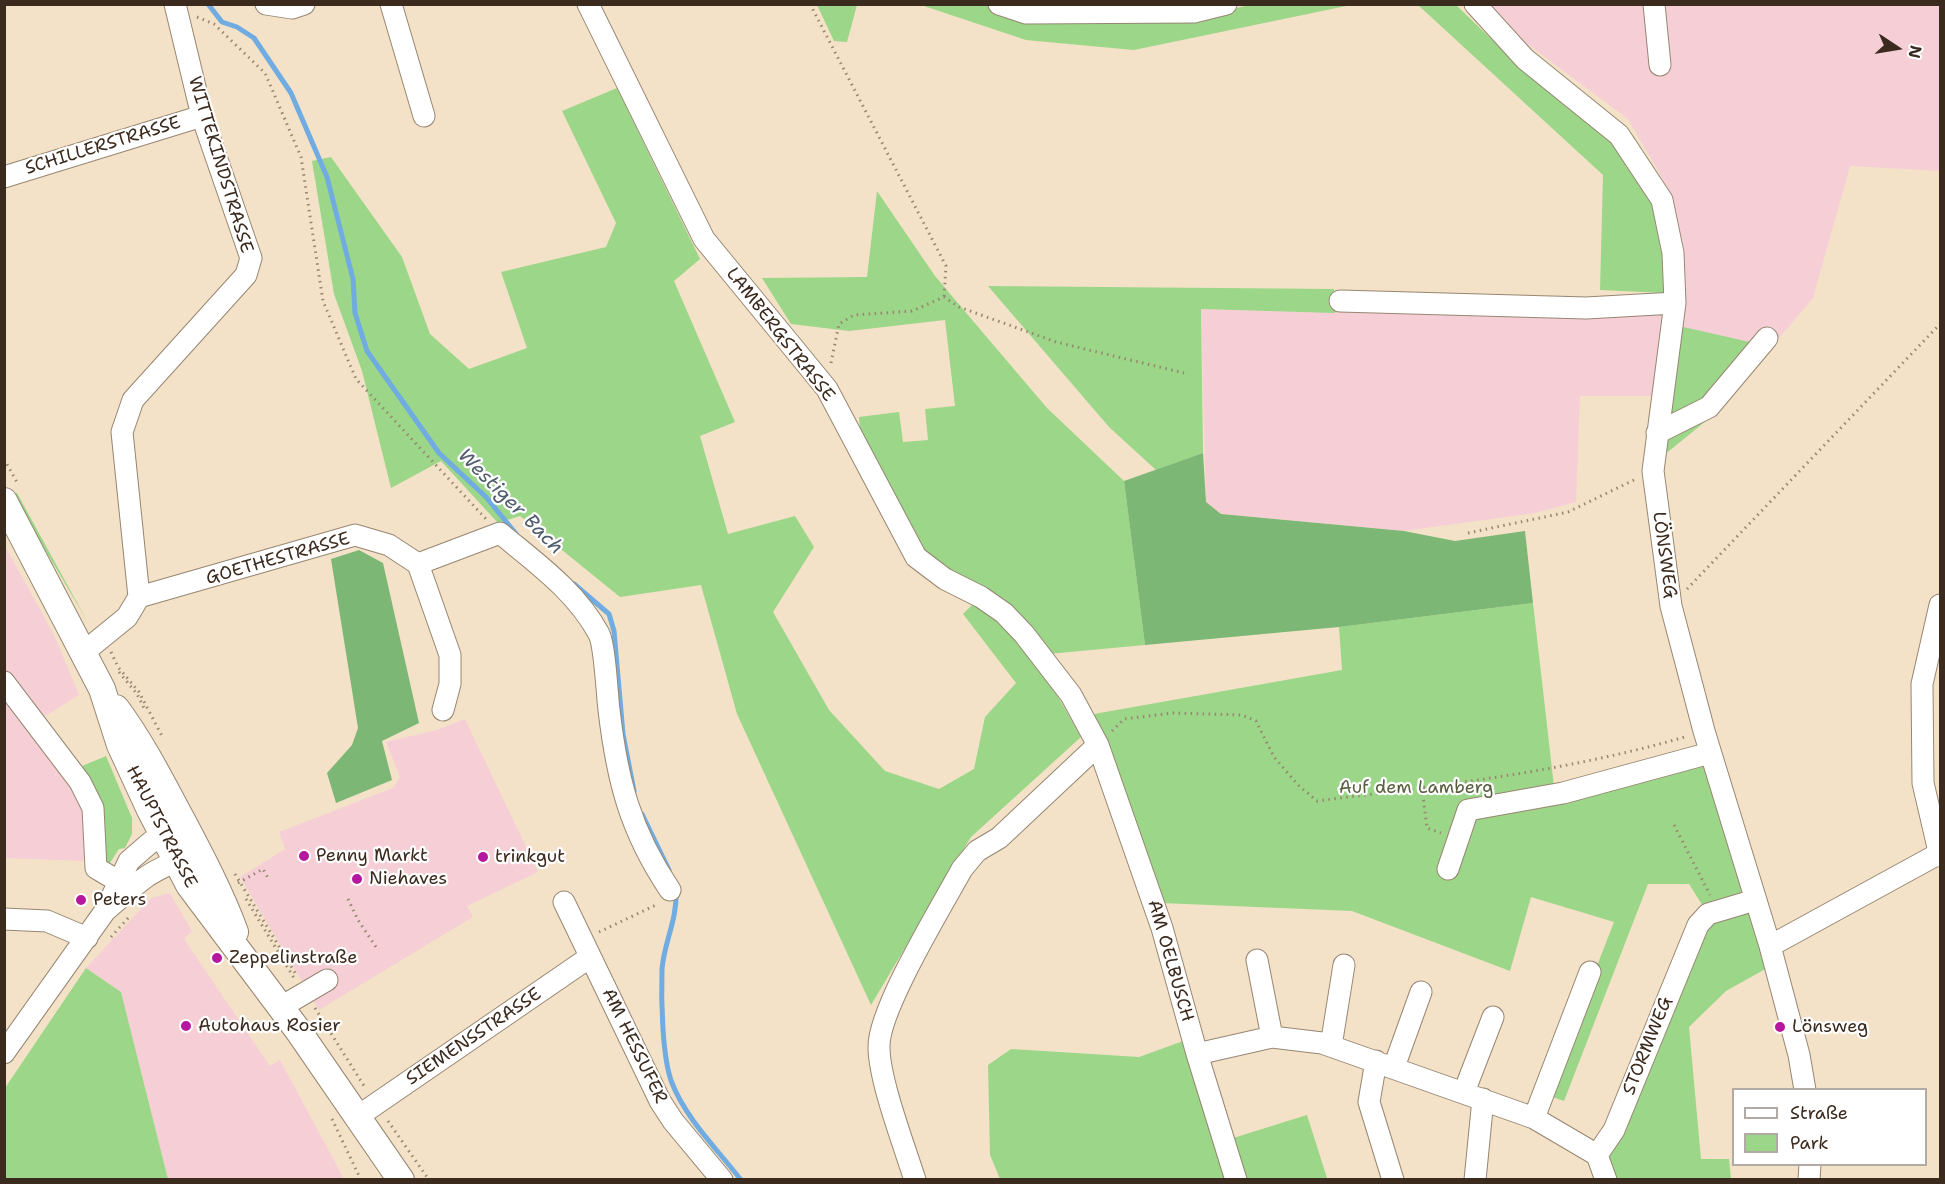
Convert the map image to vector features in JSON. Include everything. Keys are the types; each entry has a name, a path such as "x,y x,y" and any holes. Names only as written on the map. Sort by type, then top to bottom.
{"main road":[{"name":"HAUPTSTRASSE","path":"4,501 102,688 138,739 191,837 231,921 243,954"},
{"name":"HAUPTSTRASSE","path":"102,688 120,745 163,837 201,903 243,954 281,1007 367,1110 401,1179"}],"street":[{"name":"WITTEKINDSTRASSE","path":"139,597 122,432 129,410 133,400 246,275 251,258 202,116 175,4"},
{"path":"266,4 292,8 304,4"},
{"path":"391,4 424,116"},
{"name":"LAMBERGSTRASSE","path":"588,4 601,26 704,240 827,389 916,557 945,579 981,597 1004,612 1071,695 1098,745"},
{"path":"999,4 1021,8 1194,12 1226,4"},
{"name":"LÖNSWEG","path":"1475,4 1525,59 1619,135 1662,200 1673,253 1675,303 1653,471 1671,606 1710,753 1770,946 1799,1055 1805,1088"},
{"path":"1654,4 1660,65"},
{"name":"SCHILLERSTRASSE","path":"4,177 202,116"},
{"path":"1340,301 1587,308 1675,303"},
{"path":"1657,434 1709,407 1767,338"},
{"path":"443,710 450,684 450,655 418,564 500,533 565,587 600,635 616,767 624,800 659,874 670,890"},
{"name":"GOETHESTRASSE","path":"139,597 356,536 390,544 418,564"},
{"path":"84,652 127,617 139,597"},
{"path":"1770,946 1940,854 1923,783 1931,680 1941,605"},
{"path":"4,682 80,782 93,808 96,868 118,881"},
{"path":"915,1179 881,1065 879,1049 882,1026 894,996 962,868 977,851 999,838 1098,745"},
{"name":"AM OELBUSCH","path":"1098,745 1161,928 1236,1179"},
{"path":"1448,869 1468,810 1563,793 1710,753"},
{"path":"4,1053 105,911 129,861 141,849 163,837 191,837 185,852 176,861 147,876 105,911"},
{"name":"STORMWEG","path":"1597,1155 1614,1130 1698,925 1708,914 1755,900"},
{"name":"AM HESSUFER","path":"564,902 586,949 667,1101 672,1121 722,1179"},
{"path":"4,919 47,921 87,938"},
{"name":"SIEMENSSTRASSE","path":"367,1110 586,949"},
{"path":"1257,960 1272,1037"},
{"path":"1331,1046 1344,965"},
{"path":"1534,1118 1590,972"},
{"path":"281,1007 327,980"},
{"path":"1393,1179 1369,1102 1421,992"},
{"path":"1475,1179 1473,1096 1493,1017"},
{"path":"1197,1054 1272,1037 1331,1046 1534,1118 1597,1155 1606,1179"}],"path":[{"path":"810,4 946,266 944,297"},
{"path":"214,24 265,73 302,157 323,301 356,379 500,533"},
{"path":"944,297 960,307 1056,342 1184,372"},
{"path":"827,389 839,324 854,315 912,311 944,297"},
{"path":"1671,606 1941,324"},
{"path":"1468,533 1568,512 1653,471"},
{"path":"1098,745 1124,720 1172,713 1242,715 1256,721 1274,757 1298,785 1317,801 1562,768 1621,756 1704,731"},
{"path":"1422,788 1427,828 1458,840"},
{"path":"1674,825 1719,911"},
{"path":"237,884 263,869 269,880"},
{"path":"586,949 665,901 670,890"},
{"path":"348,899 358,920 378,950"},
{"path":"367,1110 429,1179"}],"shaded area":[{"path":"1475,5 1940,5 1940,171 1850,166 1813,298 1717,412 1664,455 1678,236 1668,188 1628,119"},
{"path":"1201,309 1582,317 1664,311 1655,396 1580,396 1576,502 1535,513 1404,531 1221,514 1206,503"},
{"path":"4,544 54,635 79,695 31,725 81,794 86,822 83,861 5,858"},
{"path":"465,719 538,872 467,906 473,917 319,1010 240,877 285,849 279,832 393,788 400,777 386,742 437,730"},
{"name":"Autohaus Rosier","path":"170,893 192,931 184,939 270,1066 280,1060 344,1179 168,1179 121,992 86,968 151,898"}],"green space":[{"path":"817,5 857,5 847,42 834,41"},
{"path":"921,5 985,5 1024,19 1193,18 1250,5 1351,5 1134,50 1026,40"},
{"path":"1418,5 1456,5 1510,57 1612,135 1648,193 1661,230 1665,293 1600,290 1603,175"},
{"path":"617,88 700,259 674,281 735,422 700,436 728,534 795,516 814,547 773,612 829,710 885,771 939,789 974,769 985,717 1016,683 963,614 974,603 1009,629 1023,645 1048,680 1081,737 971,837 871,1005 737,714 701,585 620,597 520,516 498,523 441,461 391,488 362,371 334,294 312,161 331,157 402,257 430,334 469,369 527,348 501,272 606,247 616,223 562,111"},
{"path":"877,191 935,276 1047,408 1124,481 1145,645 1048,654 1008,603 927,556 860,428 859,417 899,412 903,442 928,440 925,409 955,406 945,320 849,331 791,324 762,278 867,277"},
{"path":"988,286 1334,289 1335,313 1201,309 1203,453 1156,470 1109,427"},
{"path":"1679,326 1772,347 1717,412 1664,455"},
{"path":"1203,453 1206,502 1221,514 1404,531 1455,541 1525,531 1533,603 1339,627 1145,645 1124,481"},
{"path":"15,493 17,493 87,621 16,500"},
{"path":"359,550 383,563 419,723 382,741 392,780 336,803 327,773 352,745 358,728 331,559"},
{"name":"Auf dem Lamberg","path":"1533,603 1556,804 1701,764 1712,769 1749,898 1706,911 1689,884 1648,884 1564,1101 1547,1095 1614,922 1531,897 1510,971 1352,911 1161,903 1094,714 1342,670 1339,627"},
{"path":"106,756 132,818 132,834 125,848 119,849 106,869 93,786 82,766"},
{"path":"1752,906 1769,967 1726,991 1689,1027 1701,1159 1729,1159 1731,1179 1608,1179 1602,1156 1701,928"},
{"path":"86,968 121,992 168,1179 5,1179 5,1088"},
{"path":"1186,1040 1232,1179 1000,1179 990,1155 988,1065 1011,1049 1139,1057"},
{"path":"1307,1115 1327,1178 1242,1179 1230,1139"}],"waterway":[{"name":"Westiger Bach","path":"208,4 222,22 237,27 254,38 291,93 327,177 353,279 355,313 367,351 439,453 486,497 517,535"},
{"name":"Westiger Bach","path":"574,584 609,614 614,631 623,734 634,791"},
{"name":"Westiger Bach","path":"642,814 669,870"},
{"name":"Westiger Bach","path":"676,893 675,913 662,969 666,1059 672,1083 685,1109 741,1180"}],"place":[{"name":"Penny Markt","path":"304,856"},
{"name":"trinkgut","path":"483,857"},
{"name":"Niehaves","path":"357,879"},
{"name":"Peters","path":"81,900"},
{"name":"Zeppelinstraße","path":"217,958"},
{"name":"Autohaus Rosier","path":"186,1026"},
{"name":"Lönsweg","path":"1780,1027"}]}
